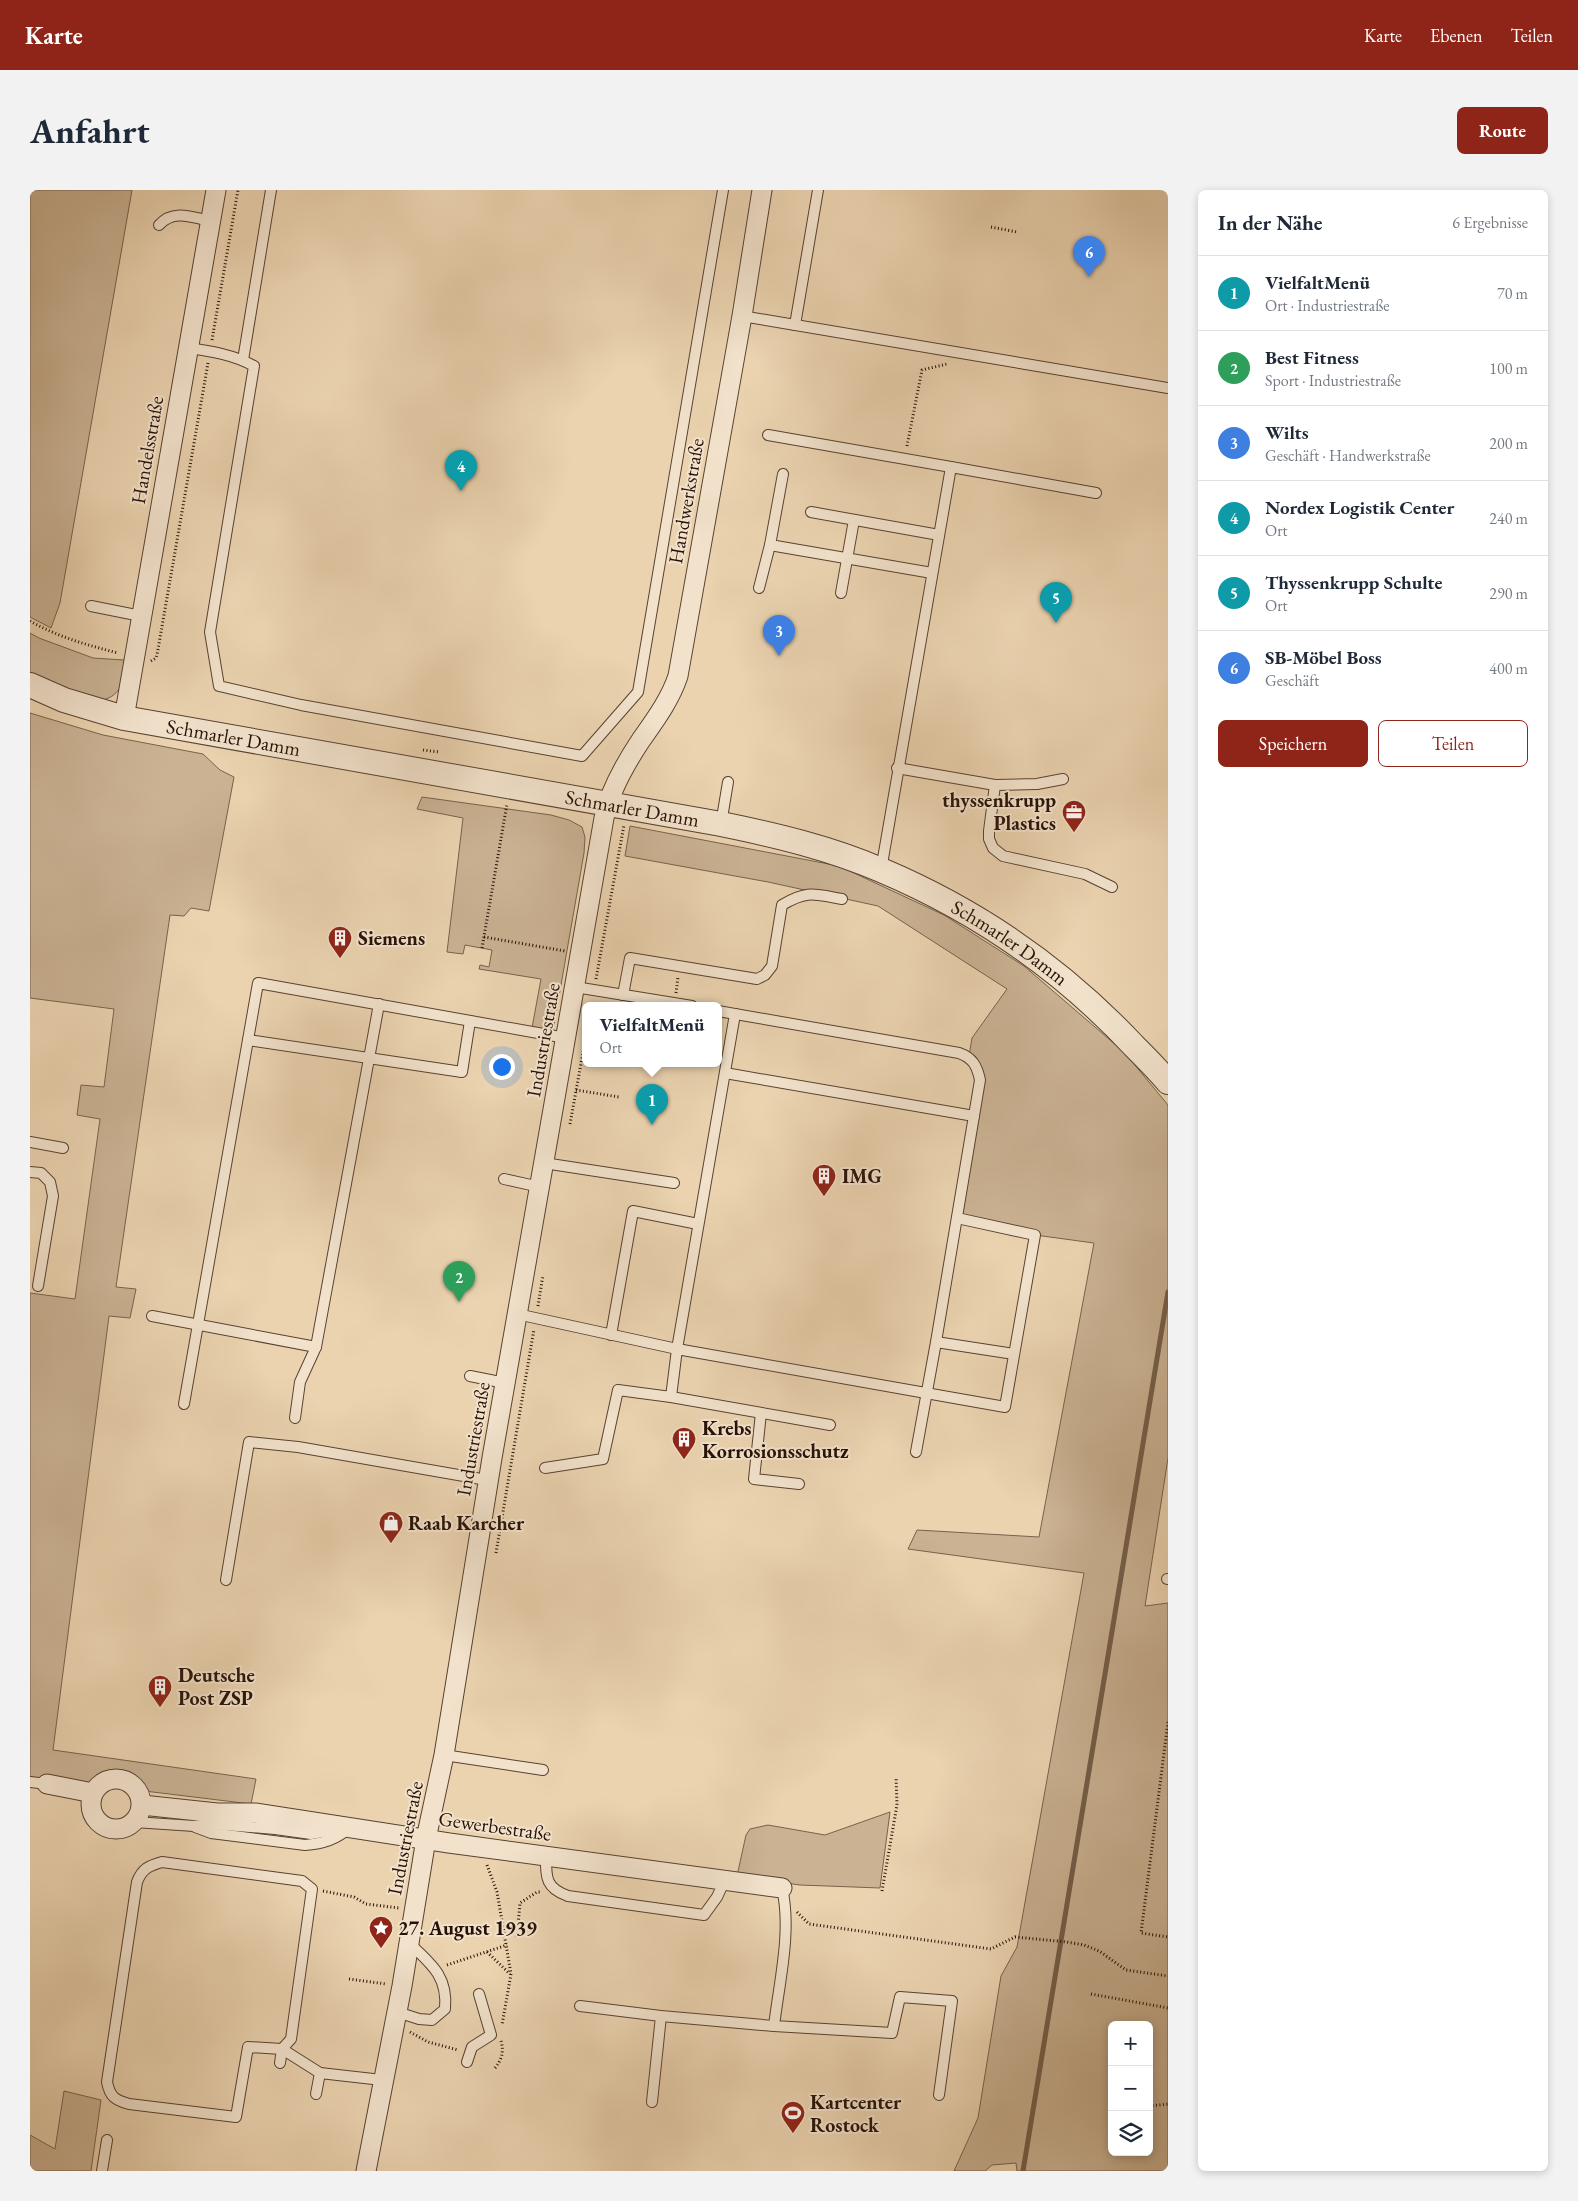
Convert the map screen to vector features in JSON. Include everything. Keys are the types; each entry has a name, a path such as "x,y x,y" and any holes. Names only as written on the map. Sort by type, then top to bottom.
{"street":[{"name":"Handelsstraße","path":"124,718 216,190"},
{"name":"Handwerkstraße","path":"617,805 614,785 668,700 678,676 742,316 762,190"},
{"name":"Schmarler Damm","path":"30,685 64,700 124,718 721,824 795,841 881,870 985,923 1030,953 1070,984 1112,1022 1168,1082"},
{"name":"Industriestraße","path":"366,2171 382,2080 396,2017 426,1839 444,1755 505,1383 581,954 617,805"},
{"path":"39,1783 93,1793 105,1781 120,1778 134,1786 139,1792 138,1814"},
{"name":"Gewerbestraße","path":"93,1793 91,1808 94,1815 104,1826 120,1829 138,1814 255,1813 482,1848 546,1855 782,1888"}],"lane":[{"path":"243,360 271,190"},
{"path":"188,348 210,351 243,360 254,366 210,632 219,686 376,718 582,756 638,692 723,190"},
{"path":"795,325 818,190"},
{"path":"159,225 166,218 178,214 210,220"},
{"path":"742,316 1168,388"},
{"path":"768,434 1096,493"},
{"path":"881,870 897,768 952,467"},
{"path":"759,588 770,545 782,474"},
{"path":"811,512 939,535"},
{"path":"841,593 854,520"},
{"path":"770,545 932,574"},
{"path":"91,606 141,616"},
{"path":"897,768 995,785 1037,784 1063,779"},
{"path":"721,824 728,782"},
{"path":"995,785 989,831 993,848 1003,856 1085,874 1112,887"},
{"path":"623,995 630,958 757,979 766,975 772,966 782,905 808,893 842,899"},
{"path":"184,1404 258,983 566,1038"},
{"path":"575,987 668,1002"},
{"path":"295,1418 300,1382 316,1347 379,1004"},
{"path":"722,1012 959,1053 969,1056 977,1067 980,1080 916,1452"},
{"path":"671,1397 698,1224 735,1014"},
{"path":"248,1040 369,1060 462,1072 470,1021"},
{"path":"725,1073 974,1116"},
{"path":"30,1142 63,1148"},
{"path":"544,1162 674,1183"},
{"path":"30,1172 41,1173 50,1182 53,1196 38,1286"},
{"path":"504,1179 540,1188"},
{"path":"611,1335 634,1212 698,1224"},
{"path":"517,1314 678,1349 1005,1407 1035,1234 957,1218"},
{"path":"152,1316 316,1347"},
{"path":"936,1342 1014,1354"},
{"path":"470,1376 505,1383"},
{"path":"545,1468 603,1459 618,1390 671,1397 830,1425"},
{"path":"761,1413 754,1479 798,1484"},
{"path":"226,1580 249,1442 298,1447 481,1479"},
{"path":"444,1755 543,1770"},
{"path":"138,1814 194,1826 211,1833 305,1845 316,1845 340,1836 349,1827"},
{"path":"546,1855 546,1874 556,1892 568,1896 704,1915 717,1898 725,1880"},
{"path":"280,2063 282,2050 291,2039 312,1889 302,1881 162,1862 151,1865 142,1871 137,1882 108,2072 109,2093 115,2100 129,2104 236,2117 248,2046 282,2050 320,2073 382,2080"},
{"path":"774,2026 786,1907 782,1888"},
{"path":"396,2017 432,2020 445,2009 446,1994 435,1970 409,1943"},
{"path":"468,2057 472,2047 491,2035 479,1994"},
{"path":"580,2006 661,2016 774,2026 892,2033 900,1997 952,2001 939,2095"},
{"path":"652,2102 661,2016"},
{"path":"316,2094 320,2073"},
{"path":"102,2171 107,2140"}],"path":[{"path":"30,621 49,632 82,644 153,661 157,655 238,190"},
{"path":"991,227 1017,232"},
{"path":"904,459 922,370 951,363"},
{"path":"482,948 508,799"},
{"path":"594,990 617,805"},
{"path":"484,937 581,954"},
{"path":"674,1002 680,966"},
{"path":"569,1127 582,1058"},
{"path":"576,1090 619,1097"},
{"path":"495,1558 544,1270"},
{"path":"1168,1722 1141,1933 1168,1937"},
{"path":"882,1891 897,1805 896,1777"},
{"path":"482,1848 497,1892 511,1974 502,2027"},
{"path":"312,1889 354,1897 366,1904 383,1907"},
{"path":"517,1937 520,1903 537,1892 556,1892"},
{"path":"786,1907 796,1911 809,1924 991,1949 1015,1937 1084,1945 1099,1951 1126,1970 1168,1976"},
{"path":"435,1970 507,1945"},
{"path":"487,1952 511,1974"},
{"path":"349,1979 376,1982"},
{"path":"1091,1994 1168,2008"},
{"path":"396,2017 428,2042 468,2057"},
{"path":"495,2068 503,2051 500,2035 497,2039"},
{"path":"1153,2106 1168,2104"}],"shaded area":[{"path":"30,190 132,190 60,603 51,628 30,617"},
{"path":"30,633 93,658 124,660 128,664 123,683 112,696 99,701 30,675"},
{"path":"30,713 103,735 203,754 220,770 234,777 209,911 191,908 184,916 170,915 116,1287 136,1289 130,1318 109,1316 53,1750 256,1779 251,1804 30,1777 30,1293 75,1299 100,1119 77,1115 81,1085 104,1087 114,1009 30,998"},
{"path":"422,797 551,815 569,820 582,827 585,837 584,853 553,1031 532,1028 541,979 479,969 480,965 489,967 492,950 465,945 463,954 447,952 463,818 417,809"},
{"path":"630,826 839,866 944,915 1024,966 1124,1052 1168,1105 1168,1458 1145,1606 1168,1603 1168,2171 1017,2171 1016,2163 992,2165 985,2171 954,2171 978,2118 1001,1976 1017,1947 1084,1573 908,1549 917,1530 1039,1537 1094,1243 1035,1235 957,1218 980,1080 969,1056 972,1038 1007,989 878,906 768,882 625,856"},
{"path":"890,1812 880,1888 800,1885 737,1876 746,1835 750,1829 768,1825 825,1835"},
{"path":"64,2091 101,2100 91,2171 30,2171 30,2135 55,2149"}],"waterway":[{"path":"1023,2171 1168,1292"}],"place":[{"name":"SB-Möbel Boss","path":"1089,277"},
{"name":"Nordex Logistik Center","path":"461,491"},
{"name":"Thyssenkrupp Schulte","path":"1056,623"},
{"name":"Wilts","path":"779,656"},
{"name":"thyssenkrupp Plastics","path":"1074,833"},
{"name":"Siemens","path":"340,959"},
{"name":"VielfaltMenü","path":"652,1125"},
{"name":"IMG","path":"824,1197"},
{"name":"Best Fitness","path":"459,1302"},
{"name":"Krebs Korrosionsschutz","path":"684,1460"},
{"name":"Raab Karcher","path":"391,1544"},
{"name":"Deutsche Post ZSP","path":"160,1708"},
{"name":"27. August 1939","path":"381,1949"},
{"name":"Kartcenter Rostock","path":"793,2134"}]}
